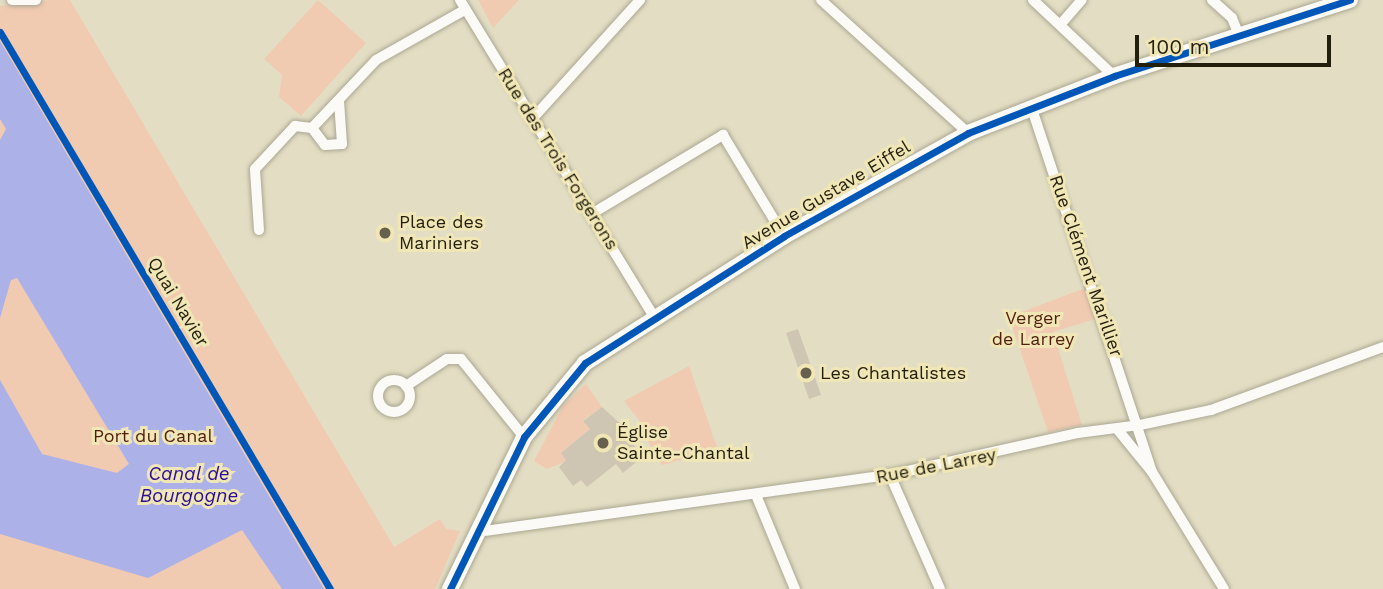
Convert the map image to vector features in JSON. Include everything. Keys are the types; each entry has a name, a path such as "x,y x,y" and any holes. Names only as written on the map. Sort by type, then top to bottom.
{"main road":[{"name":"Avenue Gustave Eiffel","path":"450,589 524,437 580,367 784,236 968,133 1031,106 1114,76 1346,1"}],"street":[{"path":"12,0 36,0"},
{"path":"534,117 640,0"},
{"path":"821,0 968,133"},
{"path":"1032,0 1114,76"},
{"path":"1060,25 1082,0"},
{"path":"1212,0 1232,18 1239,35"},
{"path":"312,128 376,60 463,5"},
{"name":"Rue des Trois Forgerons","path":"463,5 655,318"},
{"path":"259,230 255,169 295,126 312,128 325,145 342,144 339,101"},
{"name":"Rue Clément Marillier","path":"1031,106 1140,425 1152,472"},
{"path":"593,214 723,135 784,236"},
{"name":"Rue de Larrey","path":"477,532 890,475 1078,433 1118,430 1211,410 1383,347"},
{"path":"406,386 447,359 461,359 524,437"},
{"path":"1118,430 1152,472 1224,589"},
{"path":"890,475 940,589"},
{"path":"756,495 795,589"}],"green space":[{"name":"Port du Canal","path":"70,0 394,547 440,519 446,529 460,531 435,589 0,589 0,6"},
{"path":"318,0 366,43 301,116 279,97 282,75 264,59"},
{"path":"478,0 519,0 493,28"},
{"name":"Verger de Larrey","path":"1085,288 1095,319 1053,332 1082,425 1048,432 1009,317"},
{"path":"689,366 718,450 662,465 648,442 652,437 624,401"},
{"path":"586,384 602,407 583,420 590,429 561,453 567,461 547,469 534,461 563,406"}],"water":[{"name":"Canal de Bourgogne","path":"0,41 324,589 282,589 242,530 148,578 0,534 0,380 42,454 117,473 129,464 17,278 11,280 0,318 0,140 6,129 0,119"}],"building":[{"name":"Les Chantalistes","path":"798,329 821,395 809,399 786,333"},
{"name":"Église Sainte-Chantal","path":"602,407 634,436 630,439 642,457 623,473 616,464 587,487 581,480 573,486 559,467 566,460 561,453 590,429 583,421"}],"cycle path":[{"path":"450,589 524,437 585,363 784,236 968,133 1114,76 1350,0"},
{"name":"Quai Navier","path":"0,32 330,589"}],"place":[{"name":"Place des Mariniers","path":"385,233"},
{"name":"Les Chantalistes","path":"806,373"},
{"name":"Église Sainte-Chantal","path":"603,443"}]}
